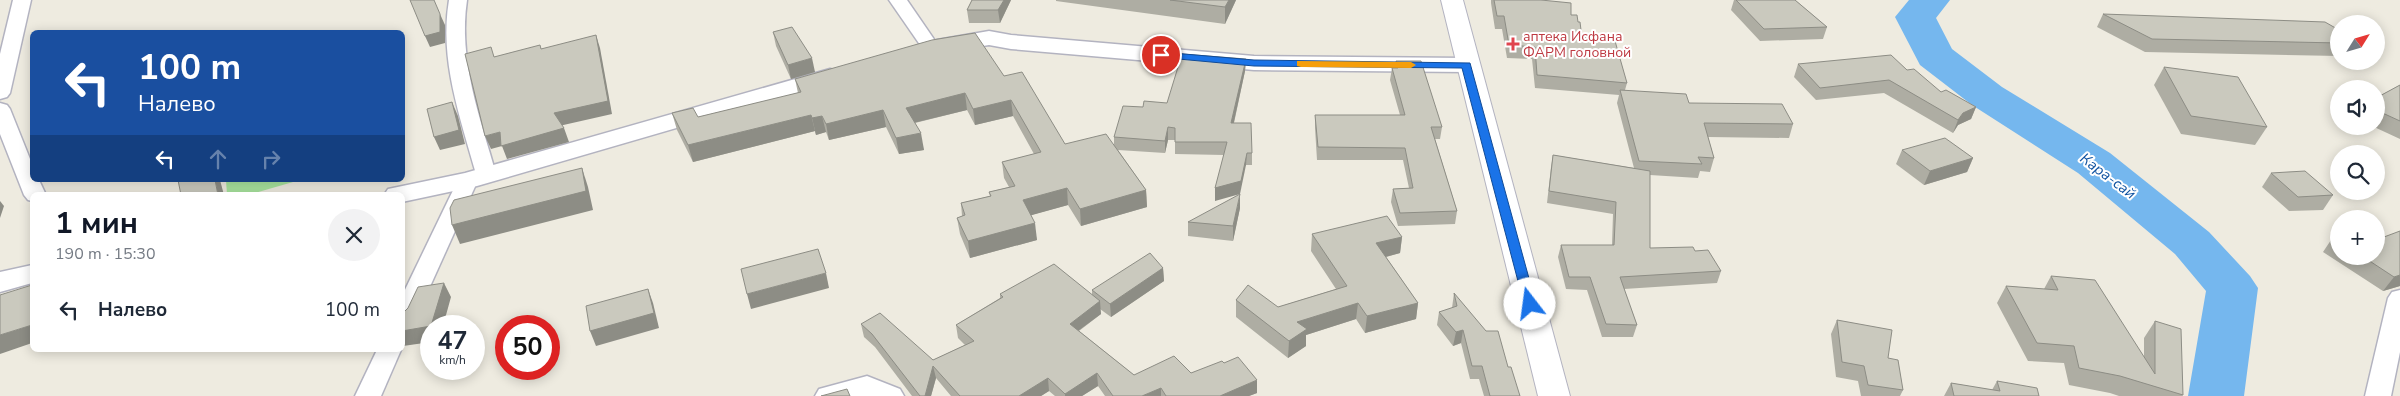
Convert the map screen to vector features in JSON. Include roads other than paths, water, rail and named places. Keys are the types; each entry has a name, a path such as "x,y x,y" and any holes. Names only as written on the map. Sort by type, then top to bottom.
{"main road":[{"path":"1452,0 1467,65 1554,396"}],"street":[{"path":"0,93 22,0"},
{"path":"405,316 477,177 456,57 454,14 458,0"},
{"path":"898,0 922,51 989,38 1011,42 1254,63 1467,65"},
{"path":"405,193 477,177 856,69"},
{"path":"0,109 34,192"},
{"path":"0,282 30,274"},
{"path":"2378,396 2400,298"},
{"path":"368,396 388,352"},
{"path":"828,396 867,384 892,396"}],"waterway":[{"name":"Кара-сай","path":"1931,0 1915,17 1935,56 1987,96 2094,163 2192,243 2232,288 2216,396"}],"place":[{"name":"аптека Исфана ФАРМ головной","path":"1513,44"}]}
